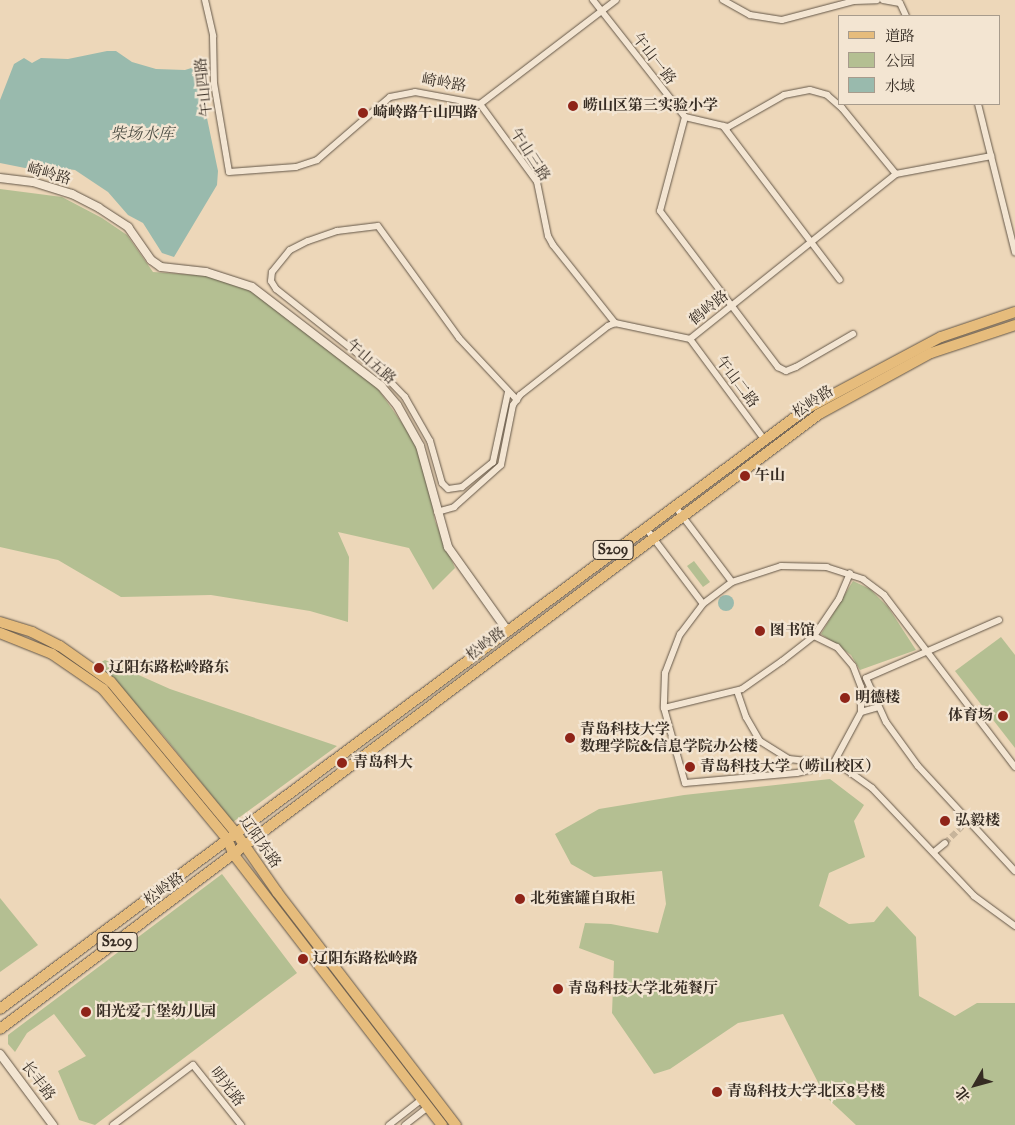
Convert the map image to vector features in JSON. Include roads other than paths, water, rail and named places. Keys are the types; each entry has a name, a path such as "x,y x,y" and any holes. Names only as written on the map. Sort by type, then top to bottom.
{"main road":[{"name":"松岭路","path":"0,1009 806,408 941,337 1015,312"},
{"name":"松岭路","path":"0,1029 244,848 653,538 835,405 931,353 1015,325"},
{"name":"辽阳东路","path":"0,622 32,632 60,646 111,682 236,833 244,848 456,1125"},
{"name":"辽阳东路","path":"0,633 52,654 103,689 226,839 234,855 442,1125"}],"street":[{"name":"午山四路","path":"205,0 213,36 214,83 229,172"},
{"name":"午山一路","path":"593,0 686,117"},
{"name":"崎岭路","path":"229,172 296,167 317,160 390,97 415,92 445,95 480,104 616,0"},
{"path":"723,0 750,15 782,20 854,1 877,0"},
{"path":"883,0 900,2 906,15"},
{"path":"838,104 827,94 810,90 784,95 728,127 686,117 660,211 778,367 786,371 853,334"},
{"name":"午山三路","path":"480,104 537,182 548,236 553,245 615,324"},
{"path":"839,105 896,174"},
{"path":"978,105 1015,252"},
{"path":"722,126 840,280"},
{"name":"鹤岭路","path":"615,324 690,339 896,174 991,156"},
{"name":"崎岭路","path":"0,178 32,182 72,194 128,227 150,260 161,267 182,270"},
{"path":"508,392 493,462 462,487 448,489 442,484 430,442 404,397 382,373 276,289 271,281 272,272 290,250 308,241 336,231 378,226 452,328 517,400"},
{"name":"午山五路","path":"182,270 206,272 252,287 381,386 397,405 420,446 445,540 458,565 507,630"},
{"path":"437,512 454,507 501,466 517,400 562,360 615,324"},
{"name":"午山二路","path":"690,339 764,439"},
{"path":"674,505 732,582"},
{"path":"645,527 703,604"},
{"path":"814,636 837,647 852,666 861,687 861,712 833,764 797,773 685,783 664,708 665,673 680,634 703,604 732,582 795,564 850,573 884,595 1015,767"},
{"path":"664,708 737,691 814,636 839,599 850,573"},
{"path":"1000,620 929,653 866,678 878,707 918,766 1015,871"},
{"path":"737,691 746,718 760,741 789,759 837,763 872,788 974,896 1015,926"},
{"path":"861,712 878,707"},
{"path":"934,852 944,843"},
{"name":"长丰路","path":"0,1054 53,1125"},
{"name":"明光路","path":"113,1125 193,1065 241,1125"},
{"path":"388,1125 425,1103"},
{"path":"405,1125 425,1103"}],"water":[{"name":"柴场水库","path":"116,51 132,62 156,69 185,70 204,64 198,75 218,171 217,185 174,257 162,253 143,223 128,215 108,192 75,170 44,166 25,168 0,163 0,100 14,64 24,58 32,63 41,58 68,59"},
{"path":"726,595 732,597 734,603 732,609 726,611 720,609 718,603 720,597"}],"tunnel":[{"path":"945,843 966,823"}],"place":[{"name":"崂山区第三实验小学","path":"573,106"},
{"name":"崎岭路午山四路","path":"363,113"},
{"name":"午山","path":"745,476"},
{"name":"图书馆","path":"760,631"},
{"name":"辽阳东路松岭路东","path":"99,668"},
{"name":"明德楼","path":"845,698"},
{"name":"体育场","path":"1003,716"},
{"name":"青岛科技大学 数理学院&信息学院办公楼","path":"570,738"},
{"name":"青岛科大","path":"342,763"},
{"name":"青岛科技大学（崂山校区）","path":"690,767"},
{"name":"弘毅楼","path":"945,821"},
{"name":"北苑蜜罐自取柜","path":"520,899"},
{"name":"辽阳东路松岭路","path":"303,959"},
{"name":"青岛科技大学北苑餐厅","path":"558,989"},
{"name":"阳光爱丁堡幼儿园","path":"86,1012"},
{"name":"青岛科技大学北区8号楼","path":"717,1092"}]}
